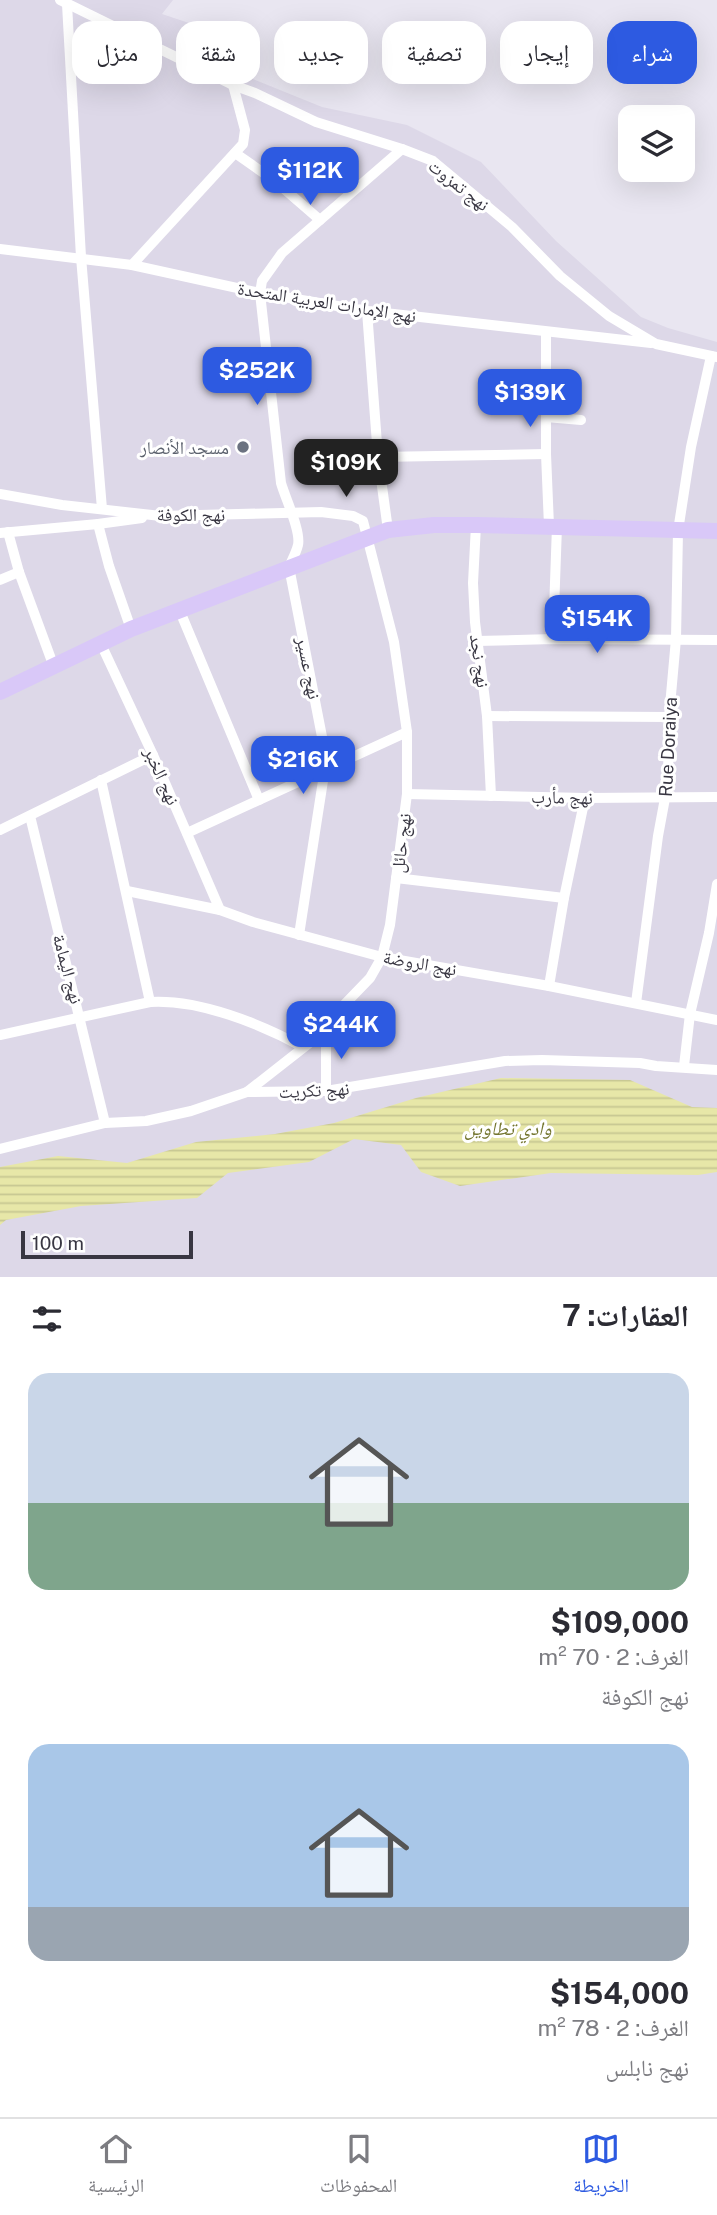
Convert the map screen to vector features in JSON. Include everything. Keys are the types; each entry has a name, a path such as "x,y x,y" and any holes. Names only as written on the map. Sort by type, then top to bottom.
{"main road":[{"path":"0,692 131,629 388,530 476,525 717,531"}],"street":[{"name":"نهج تمزوت","path":"64,2 233,85 316,122 433,161 512,227 560,276 609,316 656,344 714,357"},
{"path":"64,2 81,257 103,509"},
{"path":"132,265 243,144 245,130 233,85"},
{"path":"289,567 298,544 297,526 290,514 281,483 260,293 262,281 282,253 402,149"},
{"path":"234,153 275,181 320,220"},
{"name":"نهج الإمارات العربية المتحدة","path":"0,249 132,265 260,293 367,311 656,344"},
{"path":"367,311 378,457 388,530"},
{"path":"546,332 546,454 553,526 553,639"},
{"name":"Rue Doraiya","path":"636,1003 658,836 666,797 676,639 678,531 691,447 714,357"},
{"path":"546,417 581,420"},
{"path":"378,457 546,454"},
{"name":"نهج الكوفة","path":"0,494 62,505 161,516 321,512 353,516 363,521 369,538"},
{"path":"54,667 4,533 161,516"},
{"path":"98,524 131,629"},
{"name":"نهج نجد","path":"476,525 473,583 487,716 491,796"},
{"name":"نهج حائل","path":"247,1092 326,1030 342,1007 370,978 382,957 390,925 407,794 407,732 394,642 369,538"},
{"name":"نهج عسير","path":"289,567 319,718 325,768 299,935"},
{"path":"0,580 19,572"},
{"path":"179,609 259,800"},
{"path":"477,641 717,640"},
{"name":"نهج الخبر","path":"101,645 153,755 220,910"},
{"path":"487,716 669,717"},
{"path":"187,833 407,732"},
{"path":"0,830 153,755"},
{"path":"101,780 150,1002"},
{"name":"نهج مأرب","path":"407,794 717,797"},
{"path":"549,986 584,797"},
{"name":"نهج اليمامة","path":"30,816 105,1123"},
{"path":"396,878 564,898"},
{"path":"684,1066 690,1014 713,934 717,884"},
{"name":"نهج الروضة","path":"127,891 220,910 253,922 382,957 549,986 717,1020"},
{"path":"0,1035 150,1002 169,1001 193,1005 267,1029 303,1047"},
{"path":"326,1030 326,1091"},
{"name":"نهج تكريت","path":"0,1149 105,1123 146,1121 191,1111 247,1092 326,1091 505,1061 684,1066 717,1070"}],"shaded area":[{"path":"0,0 173,0 162,14 183,21 176,21 176,84 260,84 260,82 322,107 407,125 481,162 556,241 641,317 717,342 717,1277 0,1277"}],"water":[{"name":"وادي تطاوين","path":"501,1078 630,1080 692,1107 717,1108 717,1172 698,1175 551,1173 460,1186 421,1172 401,1145 354,1139 309,1162 228,1173 197,1198 81,1206 6,1220 0,1225 0,1167 58,1156 127,1163 196,1142 275,1134 334,1123 416,1098"}],"place":[{"name":"مسجد الأنصار","path":"243,447"}]}
